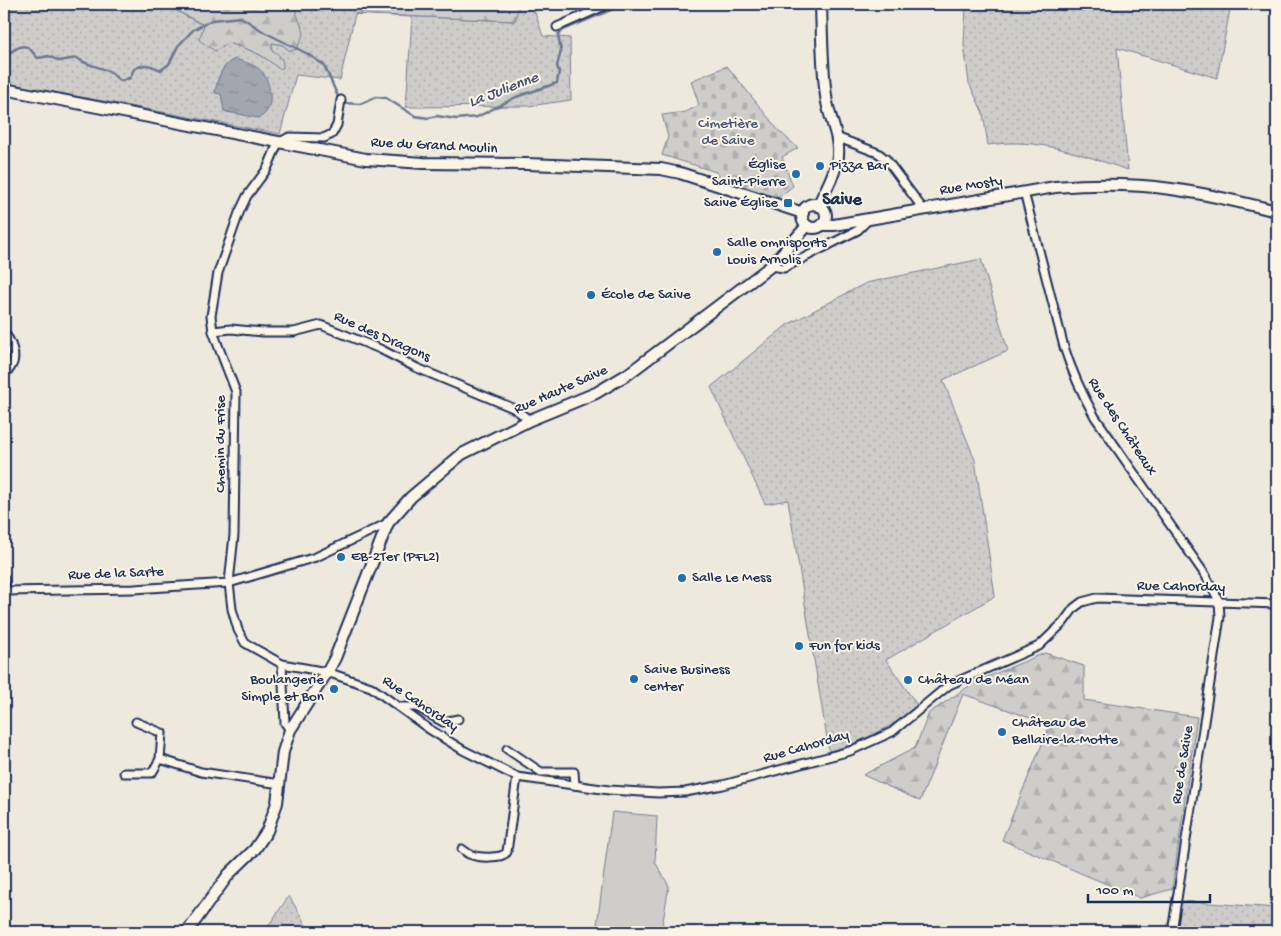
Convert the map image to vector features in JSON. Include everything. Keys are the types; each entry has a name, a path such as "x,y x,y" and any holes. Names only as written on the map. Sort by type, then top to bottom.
{"street":[{"path":"557,27 610,4"},
{"path":"818,206 838,155 836,137 825,95 821,4"},
{"name":"Rue du Grand Moulin","path":"4,89 278,143 366,158 401,162 661,169 680,173 803,213"},
{"path":"278,143 289,137 324,138 332,134 337,125 341,102"},
{"name":"Rue Mosty","path":"836,137 878,153 886,159 923,209"},
{"name":"Chemin du Frise","path":"228,584 234,535 236,392 213,330 211,316 218,274 243,204 267,169 278,143"},
{"name":"Rue Mosty","path":"823,220 844,222 869,219 1024,192 1074,186 1173,189 1277,210"},
{"name":"Rue des Châteaux","path":"1024,192 1064,347 1082,394 1095,417 1206,576 1219,601"},
{"path":"811,205 818,206 822,208 823,220 814,228 807,226 803,220 804,209 811,205"},
{"name":"Rue Mosty","path":"771,266 784,268 858,230 869,219"},
{"path":"771,266 807,226"},
{"name":"Rue Haute Saive","path":"228,584 316,558 388,522 411,498 462,454 530,420 596,393 619,380 747,286 771,266"},
{"name":"Rue des Dragons","path":"213,330 294,332 321,325 513,408 530,420"},
{"path":"4,333 8,336 14,357 12,366 4,375"},
{"name":"Rue Haute Saive","path":"187,932 228,874 255,849 268,831 277,803 283,752 290,730 335,658 388,522"},
{"path":"4,578 4,591"},
{"path":"228,584 238,630 245,643 282,664 327,672"},
{"name":"Rue de la Sarte","path":"4,591 228,584"},
{"name":"Rue Cahorday","path":"327,672 371,687 429,729 463,750 517,777 609,790 658,793 685,792 731,783 850,751 892,732 950,686 1039,646 1063,623 1074,608 1082,602 1097,598 1277,604"},
{"name":"Rue de Saive","path":"1172,932 1220,617 1219,601"},
{"path":"282,664 285,722 290,730"},
{"path":"399,707 417,707 443,722 458,719"},
{"path":"124,774 152,773 160,759 162,733 136,722"},
{"path":"507,749 541,772 574,772 575,785"},
{"path":"160,759 201,772 280,784"},
{"path":"462,850 469,854 500,857 508,852 517,777"}],"green space":[{"path":"8,4 164,4 204,26 215,51 228,43 242,47 267,59 279,69 272,50 272,43 283,45 290,51 295,6 293,4 391,4 357,14 514,21 519,4 532,4 543,36 570,38 571,100 529,106 406,107 412,17 355,14 340,80 296,75 280,134 6,83","holes":["235,59 239,114 226,112 221,94 215,92 223,68"]},
{"path":"164,4 293,4 304,33 297,49 290,51 283,45 272,43 272,50 279,55 283,62 283,68 279,69 267,59 243,47 228,43 215,51 199,40 204,25"},
{"path":"391,4 519,4 515,21 355,14"},
{"path":"966,4 1231,4 1217,78 1117,48 1128,170 1085,156 1041,145 1011,143 988,145 983,113 969,83 964,45"},
{"name":"Cimetière de Saive","path":"727,66 779,131 798,148 782,157 793,186 778,198 720,178 716,172 662,155 668,137 662,115 686,112 699,105 691,81"},
{"path":"981,259 1008,351 943,380 975,460 995,596 886,660 919,708 876,733 829,751 788,500 765,504 711,387 787,325 866,283"},
{"path":"1045,653 1084,666 1084,700 1197,717 1172,889 1140,898 1002,840 1050,725 963,694 920,801 863,775 915,748 929,713 975,682"},
{"path":"612,812 657,816 655,862 669,886 661,932 623,932 597,925"},
{"path":"289,896 310,932 264,932"},
{"path":"1181,901 1277,908 1277,932 1176,932"}],"water":[{"path":"235,59 258,68 266,78 270,91 269,105 267,111 258,118 224,111 221,94 215,93 223,69"}],"waterway":[{"name":"La Julienne","path":"342,103 360,104 376,97 386,98 415,116 428,118 437,116 456,119 477,117 516,97 557,83 559,72 557,66 561,51 558,35 563,30 625,4"},
{"name":"La Julienne","path":"4,54 23,46 30,49 38,58 49,56 59,61 77,58 112,73 121,81 130,78 134,69 142,66 148,65 161,70 169,64 178,46 193,30 212,20 241,17 324,65 339,99"}],"place":[{"name":"Pizza Bar","path":"820,166"},
{"name":"Église Saint-Pierre","path":"796,174"},
{"name":"Saive Église","path":"788,203"},
{"name":"Salle omnisports Louis Arnolis","path":"717,252"},
{"name":"École de Saive","path":"591,295"},
{"name":"EB-2Ter (PFL2)","path":"341,557"},
{"name":"Salle Le Mess","path":"682,578"},
{"name":"Fun for kids","path":"799,646"},
{"name":"Saive Business center","path":"634,679"},
{"name":"Château de Méan","path":"908,680"},
{"name":"Boulangerie Simple et Bon","path":"334,689"},
{"name":"Château de Bellaire-la-Motte","path":"1002,732"}],"district":[{"name":"Saive","path":"842,200"}]}
